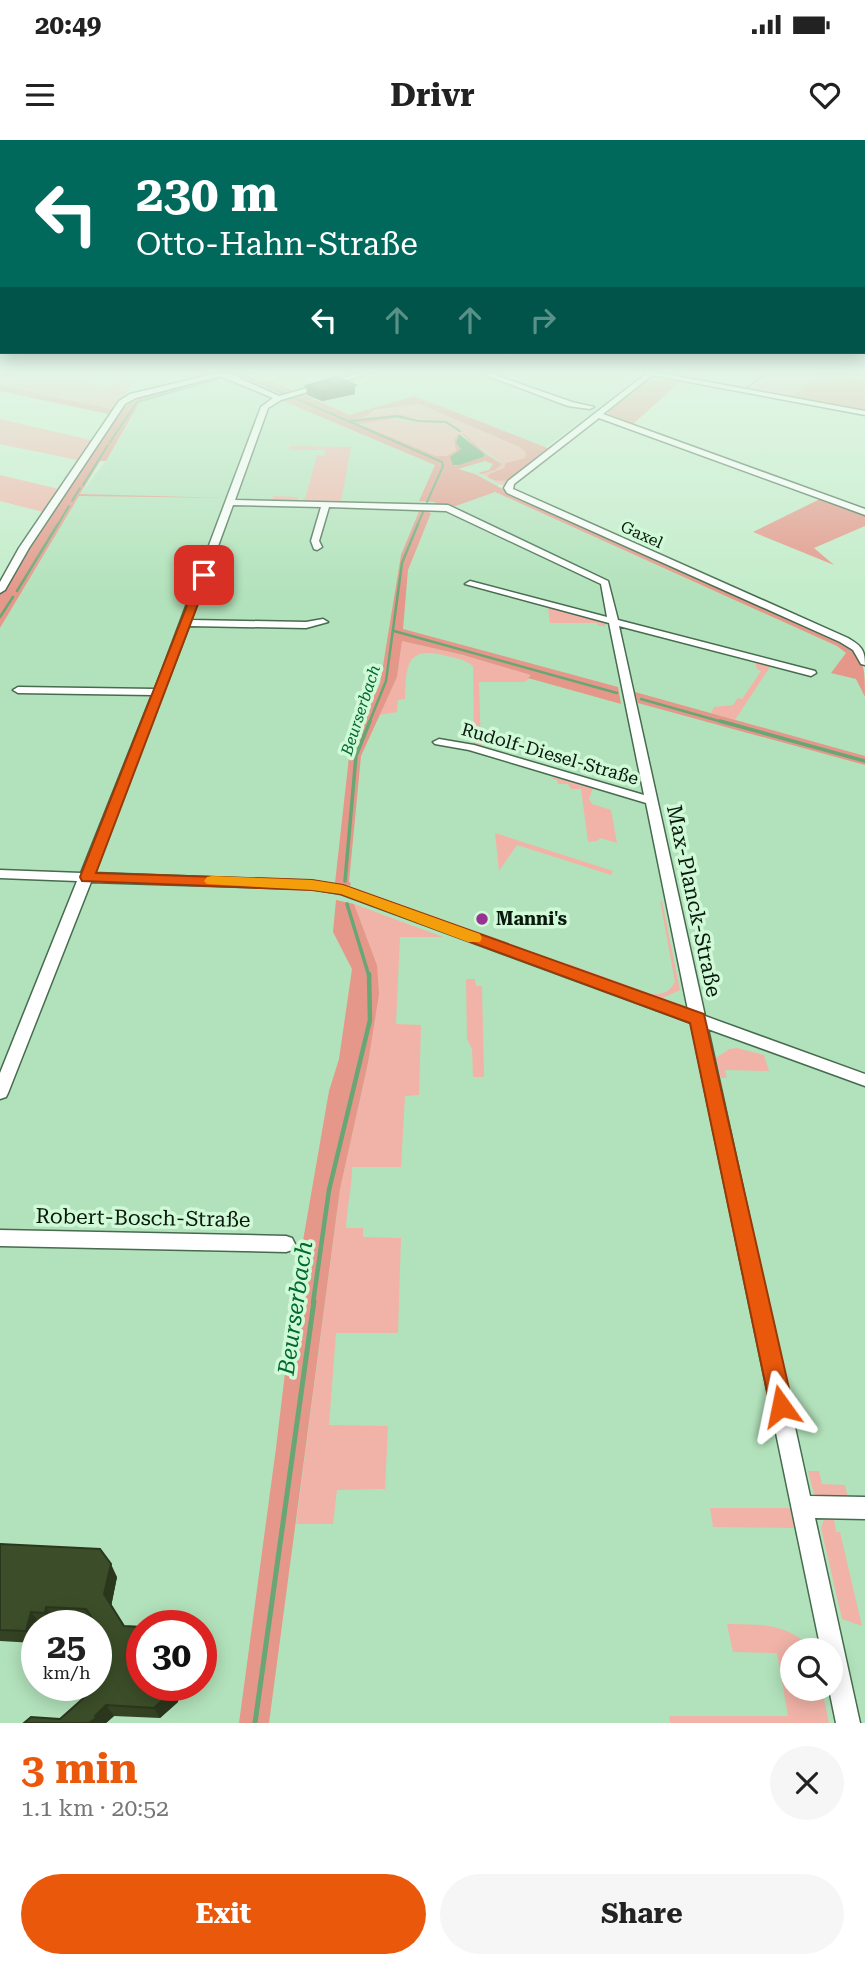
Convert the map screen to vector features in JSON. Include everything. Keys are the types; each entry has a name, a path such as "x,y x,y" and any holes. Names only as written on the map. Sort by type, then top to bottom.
{"street":[{"path":"0,590 24,548 92,447"},
{"path":"0,1093 186,623 251,447"},
{"name":"Gaxel","path":"552,447 511,483 510,491 844,640 857,648 865,662"},
{"path":"689,447 865,512"},
{"name":"Max-Planck-Straße","path":"232,502 427,506 453,510 600,579 606,586 848,1723"},
{"path":"317,547 315,541 326,504"},
{"path":"470,584 810,673"},
{"path":"186,623 306,625 323,622"},
{"path":"18,691 159,692"},
{"name":"Rudolf-Diesel-Straße","path":"439,742 470,747 652,801"},
{"path":"0,874 312,885 343,890 865,1080"},
{"name":"Robert-Bosch-Straße","path":"0,1238 286,1244"},
{"path":"803,1507 865,1508"}],"shaded area":[{"path":"14,447 91,447 82,461"},
{"path":"98,447 114,447 106,461 100,461 80,494 229,498 79,496 0,628 0,594"},
{"path":"115,447 546,447 500,482 495,492 837,646 846,653 865,697 865,1723 0,1723 0,628 79,496"},
{"path":"290,447 351,447 341,502 299,501 305,499 317,455 324,456 325,450 289,450"},
{"path":"392,447 414,447 436,456 446,456 456,451 455,447 461,447 455,466 485,457 475,447 478,447 502,464 495,470 481,474 478,473 489,470 493,464 485,461 458,469 475,474 512,494 839,639 854,651 862,663 865,697 856,679 831,673 846,653 837,646 495,492 453,507 419,501 435,465"},
{"path":"414,447 455,447 456,451 446,456 436,456"},
{"path":"459,447 475,447 484,457 453,465 450,457 461,449"},
{"path":"479,447 520,447 526,453 525,458 507,463 504,468 489,474 505,480 513,479 507,485 501,485 481,474 495,470 502,463"},
{"path":"520,447 545,447 550,450 513,478 504,481 488,477 489,474 504,468 506,463 525,458 526,453"},
{"path":"0,475 63,490 47,513 0,501"},
{"path":"273,496 298,497 298,501 268,500 272,500"},
{"path":"822,498 865,514 865,526 814,548 834,565 753,532"},
{"path":"420,509 431,513 408,570 403,629 618,687 621,704 528,678 531,675 463,655 402,641 397,677 361,756 351,883 350,886 335,883 349,757 356,733 380,684 401,555"},
{"path":"548,608 605,621 606,626 598,626 597,623 550,623"},
{"path":"402,641 532,675 525,682 479,682 481,746 474,744 473,666 457,658 433,653 416,656 408,668 405,699 398,700 397,712 379,715 397,677"},
{"path":"763,660 770,667 735,720 711,713 714,707 733,705 738,698 742,699 761,671 755,663"},
{"path":"635,692 865,756 865,765 638,703"},
{"path":"554,777 593,788 589,799 592,804 611,810 617,843 600,838 588,842 581,789 571,789 568,784 558,784 557,780 552,779"},
{"path":"495,833 613,871 611,875 517,845 499,871"},
{"path":"336,900 354,904 377,965 379,994 368,1063 340,1189 269,1723 239,1723 296,1281 329,1091 339,1059 352,969 333,932"},
{"path":"660,901 680,990 658,1000 567,966 569,964 651,994 668,990 675,982"},
{"path":"354,904 443,937 400,937 396,1024 421,1025 419,1095 405,1096 401,1167 352,1167 346,1228 363,1228 363,1237 401,1238 398,1333 336,1333 329,1425 388,1426 385,1489 337,1490 333,1524 296,1524 340,1189 368,1063 377,965"},
{"path":"466,979 475,979 476,986 482,986 484,1077 473,1077 472,1049 467,1039"},
{"path":"737,1048 764,1055 769,1071 725,1070 727,1078 721,1078 716,1058 729,1049"},
{"path":"808,1471 819,1471 822,1484 845,1485 848,1498 821,1497 814,1494"},
{"path":"710,1508 790,1508 794,1528 713,1527"},
{"path":"824,1519 834,1519 836,1532 840,1532 862,1626 842,1619 821,1528"},
{"path":"727,1624 774,1627 799,1638 780,1638 780,1670 777,1653 733,1652"},
{"path":"785,1701 824,1701 829,1723 670,1723 669,1716 788,1716"}],"building":[{"path":"0,1544 100,1549 111,1564 104,1594 126,1626 126,1701 161,1701 154,1708 106,1705 89,1723 24,1723 31,1717 60,1719 80,1701 112,1701 112,1610 46,1607 46,1610 21,1610 21,1631 0,1630"}],"waterway":[{"path":"83,485 107,447"},
{"name":"Beurserbach","path":"407,447 442,462 443,466 427,502"},
{"path":"72,501 80,488"},
{"path":"57,526 69,506"},
{"name":"Beurserbach","path":"417,526 424,510"},
{"path":"17,591 58,524"},
{"name":"Beurserbach","path":"369,723 386,681 402,563 418,524"},
{"path":"0,617 13,597"},
{"path":"394,631 617,693"},
{"path":"641,699 726,723"},
{"name":"Beurserbach","path":"345,881 356,756 370,721"},
{"path":"720,721 865,761"},
{"name":"Beurserbach","path":"347,904 369,976"},
{"name":"Beurserbach","path":"313,1303 329,1190 370,1020 369,974"},
{"name":"Beurserbach","path":"255,1723 314,1301"}],"slow traffic":[{"path":"212,881 312,885 343,890 474,938"}],"place":[{"name":"Manni's","path":"482,919"}],"route":[{"path":"204,575 87,877 312,885 343,890 698,1019 781,1406"}]}
